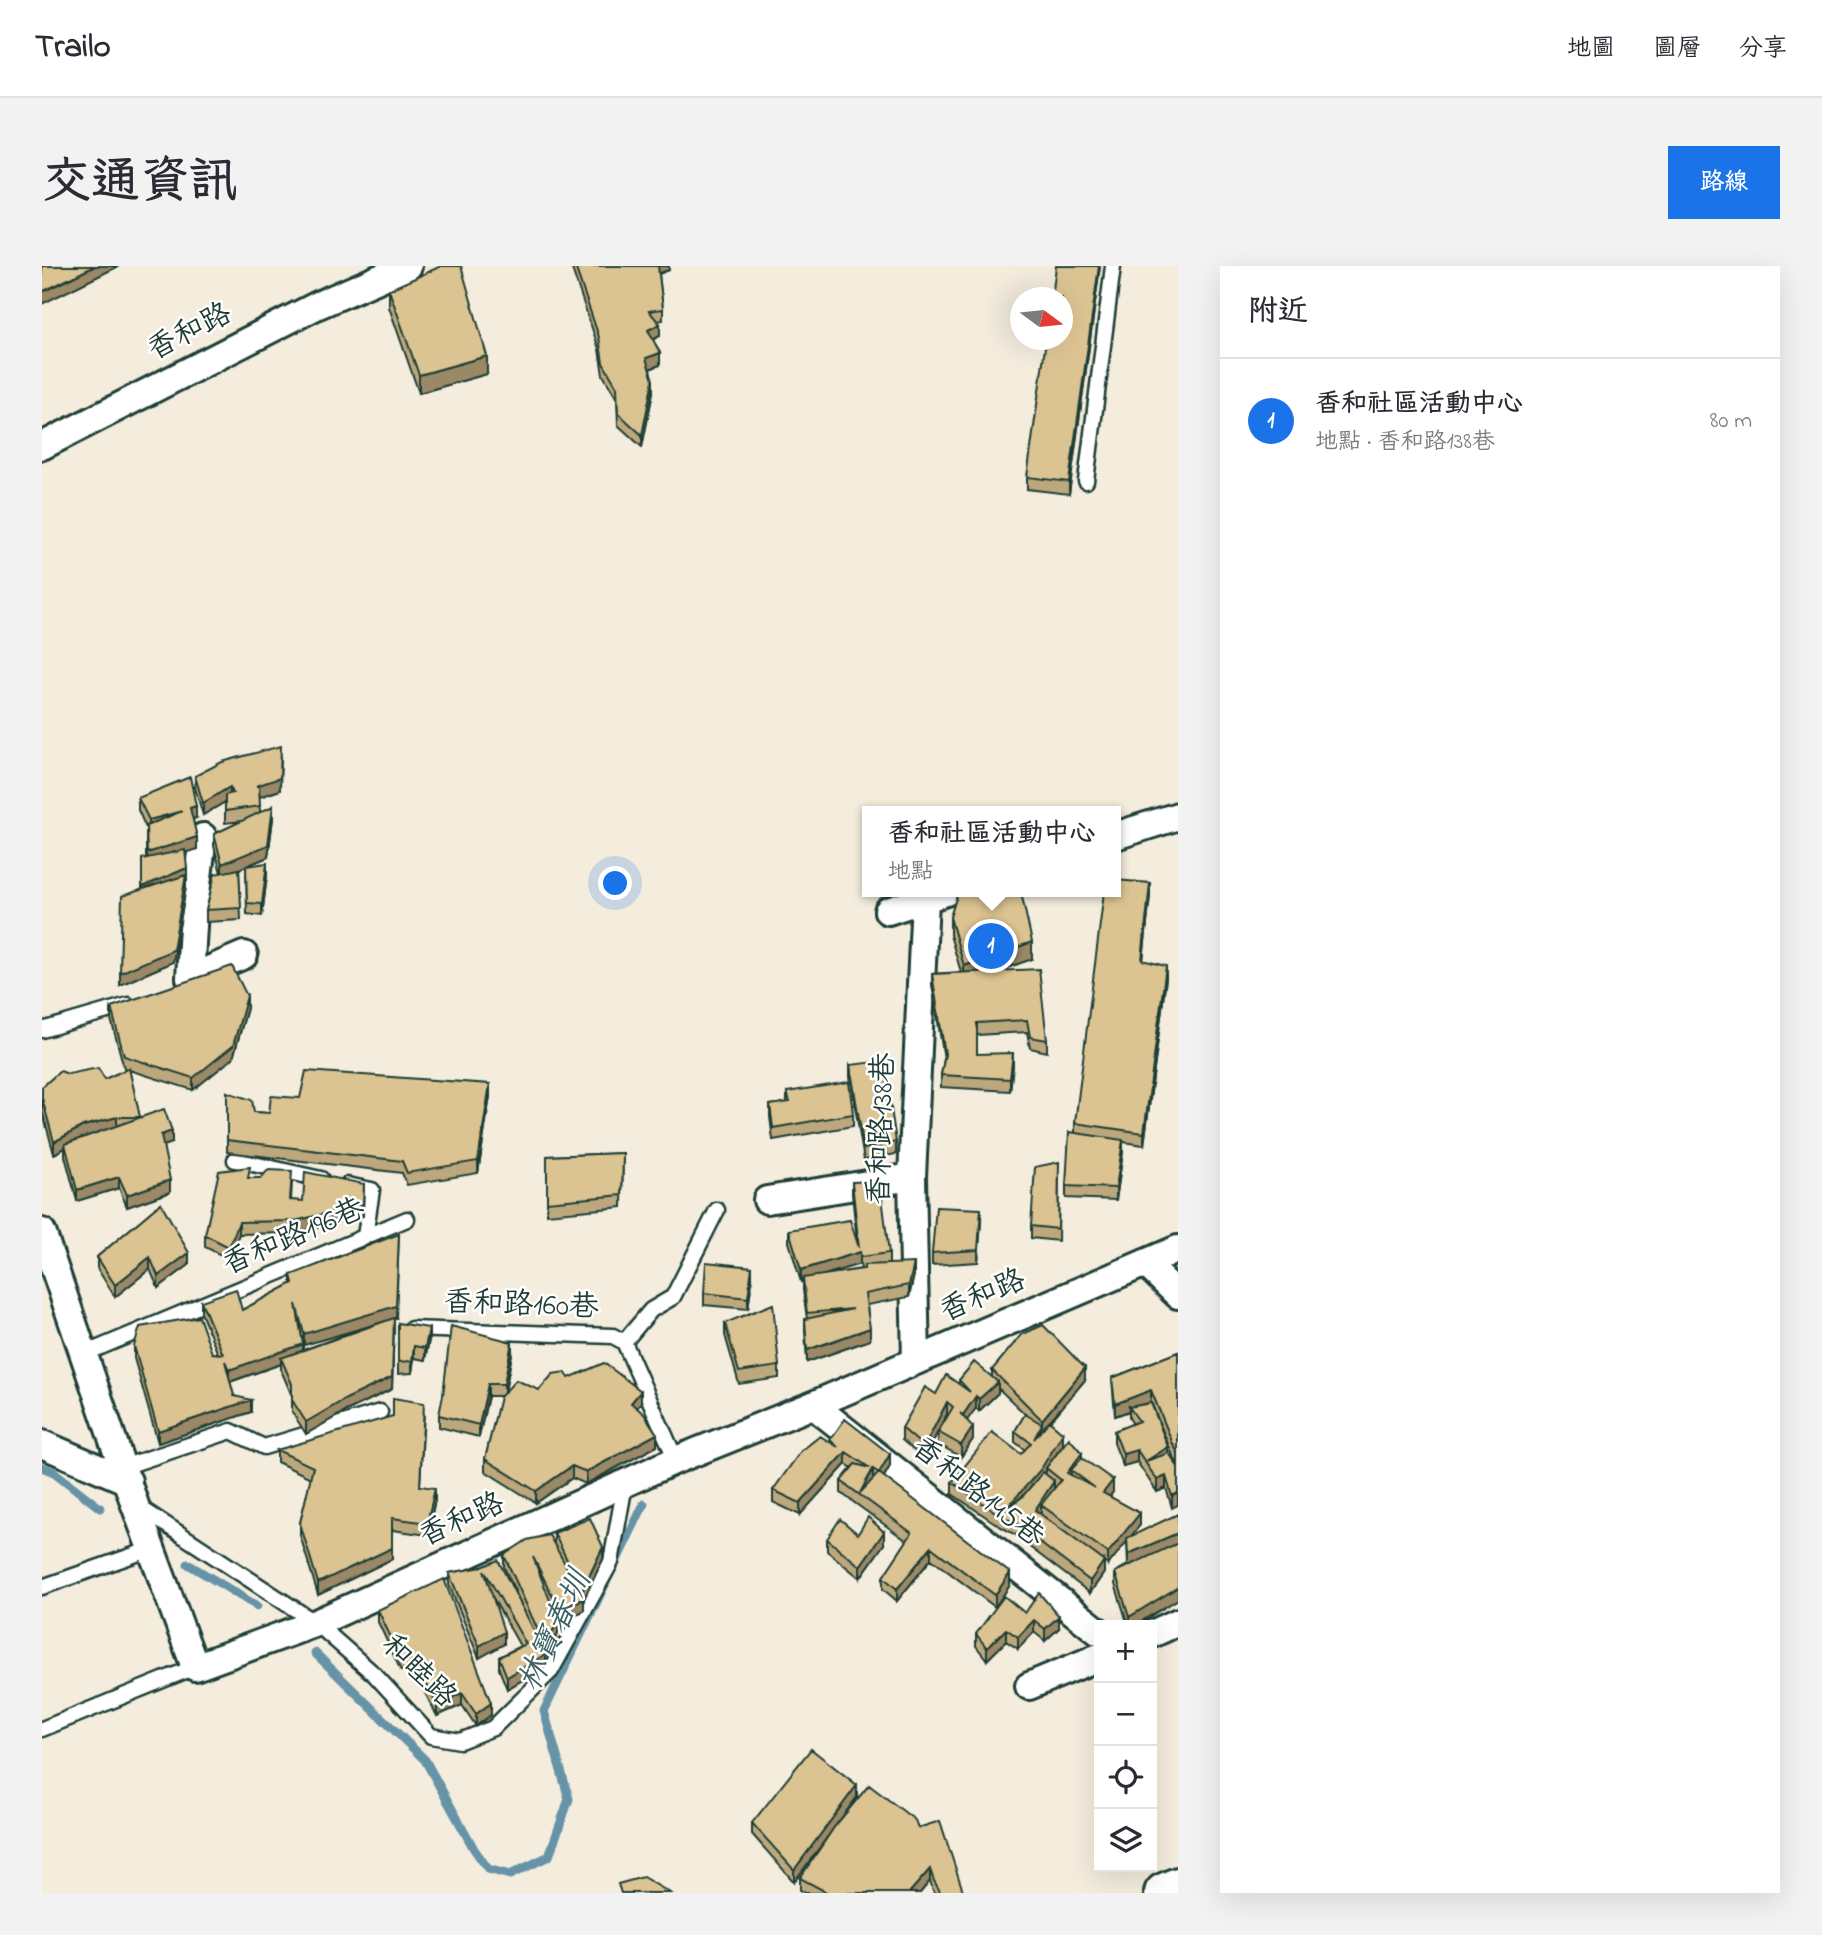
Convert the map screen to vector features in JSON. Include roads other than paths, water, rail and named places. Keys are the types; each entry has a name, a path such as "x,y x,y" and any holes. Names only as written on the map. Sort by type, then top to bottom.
{"main road":[{"path":"1164,1893 1178,1887"}],"street":[{"name":"香和路","path":"42,446 318,305 408,266"},
{"path":"1121,834 1178,816"},
{"path":"203,837 185,980 244,955"},
{"path":"888,911 930,897"},
{"name":"香和路138巷","path":"916,1362 912,1177 936,897"},
{"path":"767,1200 912,1177"},
{"path":"42,1232 151,1549 195,1667"},
{"name":"香和路","path":"195,1667 311,1625 676,1461 916,1362 1178,1249"},
{"path":"1145,1263 1178,1295"},
{"name":"香和路145巷","path":"813,1405 1094,1628"},
{"path":"42,1444 129,1484"},
{"path":"1157,1632 1178,1622"},
{"path":"1029,1686 1094,1659"}],"lane":[{"path":"1086,481 1113,266"},
{"path":"42,1030 135,1002"},
{"path":"235,1160 372,1190 365,1236"},
{"path":"624,1342 651,1310 673,1297 717,1210"},
{"name":"香和路196巷","path":"84,1354 407,1219"},
{"name":"香和路160巷","path":"410,1329 613,1336 624,1342 676,1461"},
{"path":"129,1484 231,1432 264,1447 380,1412"},
{"name":"和睦路","path":"129,1484 375,1675 431,1736 460,1741 493,1728 551,1671 611,1562 625,1484"},
{"path":"42,1587 151,1549"},
{"path":"42,1729 195,1667"}],"waterway":[{"name":"林寶春圳","path":"42,1467 54,1472 100,1508"},
{"name":"林寶春圳","path":"315,1653 425,1760 474,1849 488,1869 510,1875 549,1856 569,1799 544,1711 644,1504"},
{"name":"林寶春圳","path":"188,1564 257,1606"}],"place":[{"name":"香和社區活動中心","path":"991,946"}]}
